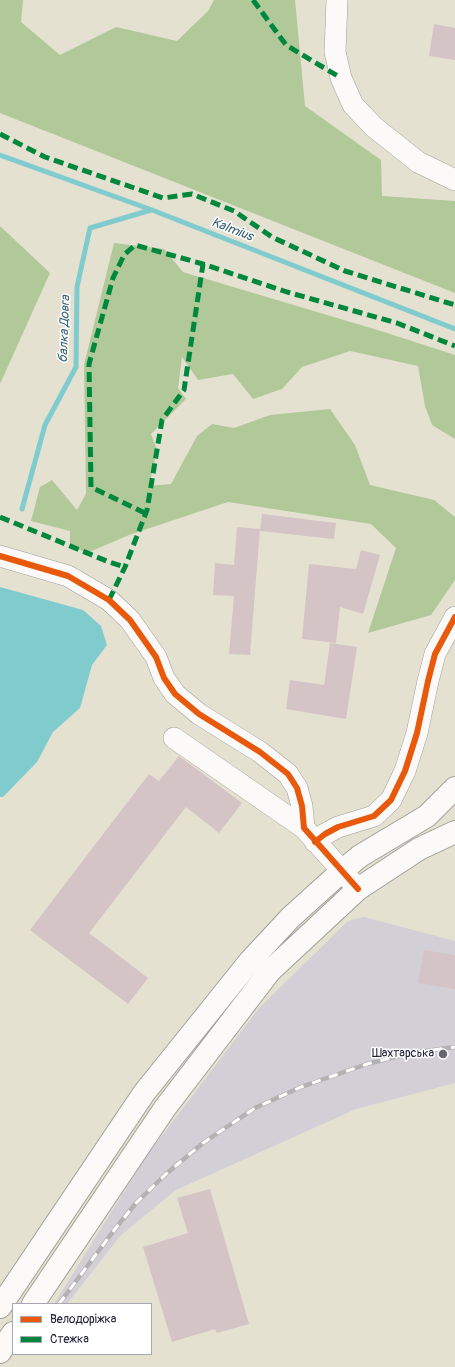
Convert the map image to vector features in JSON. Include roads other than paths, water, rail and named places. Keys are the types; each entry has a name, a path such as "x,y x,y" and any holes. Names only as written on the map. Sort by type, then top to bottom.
{"main road":[{"path":"0,1307 144,1093 250,961 291,917 342,870 360,856 427,816 455,788"},
{"path":"34,1303 165,1108 270,971 358,889 419,849 455,832"},
{"path":"0,1352 12,1334"}],"street":[{"path":"337,0 335,52 341,78 353,105 374,127 418,162 455,180"},
{"path":"0,556 68,576 109,600 130,620 156,657 164,678 175,694 198,714 260,752 288,774 297,788 309,835"},
{"path":"309,835 325,834 338,827 374,816 391,800 405,771 417,733 435,654 455,617"},
{"path":"174,738 309,835 358,889"}],"water":[{"path":"0,587 83,610 101,626 107,645 92,665 80,708 53,732 37,762 3,797 0,797"}],"waterway":[{"name":"Kalmius","path":"0,155 152,210 455,329"},
{"name":"балка Довга","path":"22,509 45,425 76,367 77,287 90,228 151,210"}],"railway":[{"path":"60,1303 136,1203 166,1174 203,1143 255,1108 301,1087 367,1064 411,1053 455,1047"}],"place":[{"name":"Шахтарська","path":"443,1054"}]}
